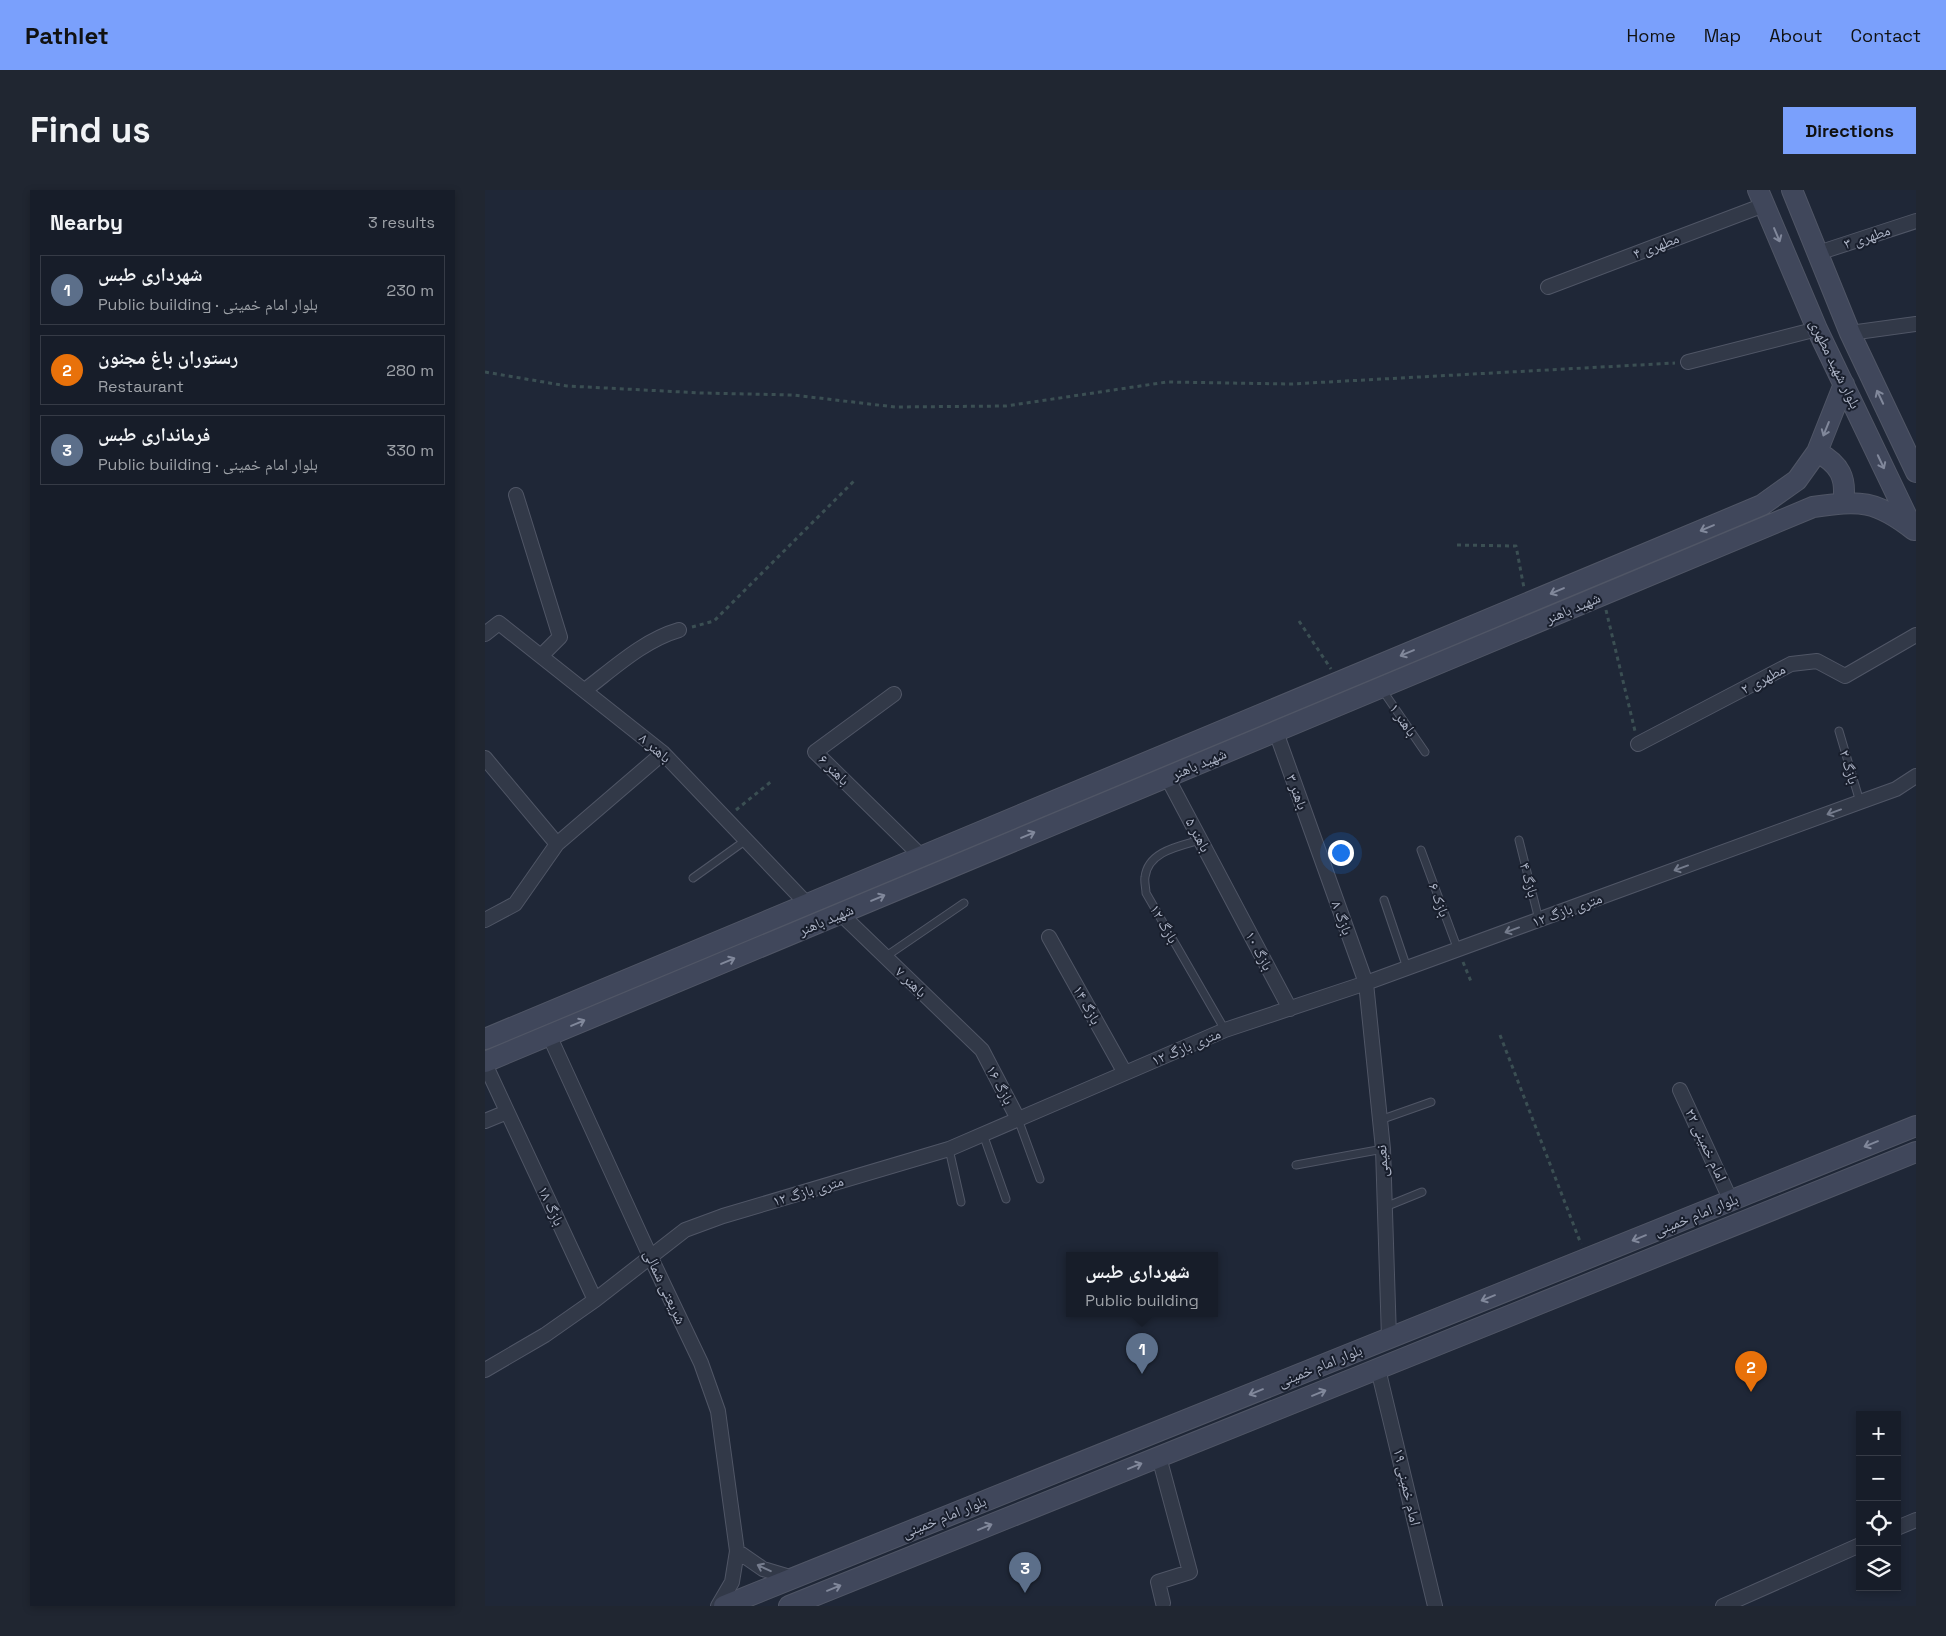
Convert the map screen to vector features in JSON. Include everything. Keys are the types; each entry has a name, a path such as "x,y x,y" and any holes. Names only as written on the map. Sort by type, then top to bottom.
{"main road":[{"name":"بلوار شهید مطهری","path":"1792,190 1850,333 1916,472"},
{"name":"بلوار شهید مطهری","path":"1761,197 1817,329 1915,533"},
{"name":"شهید باهنر","path":"486,1035 807,904 1763,505 1797,480 1817,452 1844,384"},
{"path":"1817,452 1828,458 1837,467 1843,478 1845,490 1843,502"},
{"name":"شهید باهنر","path":"485,1063 1813,507 1843,502 1869,504 1893,514 1915,533"},
{"path":"1267,712 1276,732"},
{"name":"بلوار امام خمینی","path":"724,1606 1916,1126"},
{"name":"بلوار امام خمینی","path":"798,1604 952,1540 1916,1152"},
{"path":"943,1518 952,1540"}],"street":[{"name":"مطهری ۴","path":"1548,286 1761,197"},
{"name":"مطهری ۳","path":"1818,253 1916,221"},
{"path":"1850,333 1916,324"},
{"path":"1689,362 1817,329"},
{"path":"516,495 560,637 541,656"},
{"name":"باهنر ۸","path":"485,634 499,623 663,753 807,904"},
{"path":"585,690 651,641 679,630"},
{"name":"مطهری ۲","path":"1639,744 1791,664 1817,661 1845,676 1916,634"},
{"name":"باهنر ۶","path":"894,694 815,752 921,856"},
{"name":"باهنر ۳","path":"1276,732 1319,853"},
{"path":"485,920 515,904 557,844 663,753"},
{"path":"485,758 557,844"},
{"name":"۱۲ متری بازگ","path":"485,1370 545,1335 595,1300 685,1230 715,1219 949,1148 1225,1030 1458,950 1896,789 1916,776"},
{"name":"باهنر ۵","path":"1167,777 1229,893"},
{"name":"بازگ ۸","path":"1319,853 1366,983"},
{"name":"بازگ ۱۰","path":"1229,893 1290,1009"},
{"name":"باهنر ۷","path":"841,914 982,1050"},
{"name":"بازگ ۱۴","path":"1049,937 1125,1073"},
{"name":"نعیمی","path":"1366,983 1383,1149 1389,1338"},
{"name":"شریعتی شمالی","path":"549,1035 701,1363 718,1411 737,1551 732,1582 718,1606"},
{"name":"بازگ ۱۶","path":"982,1050 1018,1119"},
{"name":"بازگ ۱۸","path":"485,1063 595,1300"},
{"name":"امام خمینی ۲۲","path":"1680,1090 1731,1200"},
{"path":"485,1121 507,1112"},
{"name":"امام خمینی ۱۹","path":"1378,1369 1435,1606"},
{"path":"1159,1457 1190,1572 1158,1582 1163,1603"},
{"path":"1901,1526 1916,1520"},
{"path":"1723,1606 1858,1546"},
{"path":"737,1551 763,1568 793,1578"}],"lane":[{"name":"باهنر ۱","path":"1381,688 1425,752"},
{"name":"بازگ ۲","path":"1839,732 1860,802"},
{"path":"693,878 746,840"},
{"name":"بازگ ۱۲","path":"1200,840 1167,850 1154,858 1145,877 1146,893 1225,1030"},
{"name":"بازگ ۴","path":"1519,840 1539,920"},
{"name":"بازک ۶","path":"1421,850 1458,950"},
{"path":"1384,900 1407,968"},
{"path":"885,957 963,903"},
{"path":"1380,1120 1431,1102"},
{"path":"1018,1119 1040,1179"},
{"path":"983,1134 1006,1200"},
{"path":"949,1148 961,1202"},
{"path":"1296,1165 1383,1149"},
{"path":"1384,1207 1422,1192"}],"path":[{"path":"485,372 567,386 702,393 793,395 895,407 1006,406 1167,382 1301,383 1689,362"},
{"path":"679,630 714,621 854,481"},
{"path":"1457,545 1516,546 1527,603"},
{"path":"1603,595 1639,744"},
{"path":"1299,621 1339,682"},
{"path":"726,819 773,780"},
{"path":"1458,950 1472,984"},
{"path":"1500,1035 1586,1259"}],"place":[{"name":"شهرداری طبس","path":"1142,1374"},
{"name":"رستوران باغ مجنون","path":"1751,1392"},
{"name":"فرمانداری طبس","path":"1025,1593"}]}
